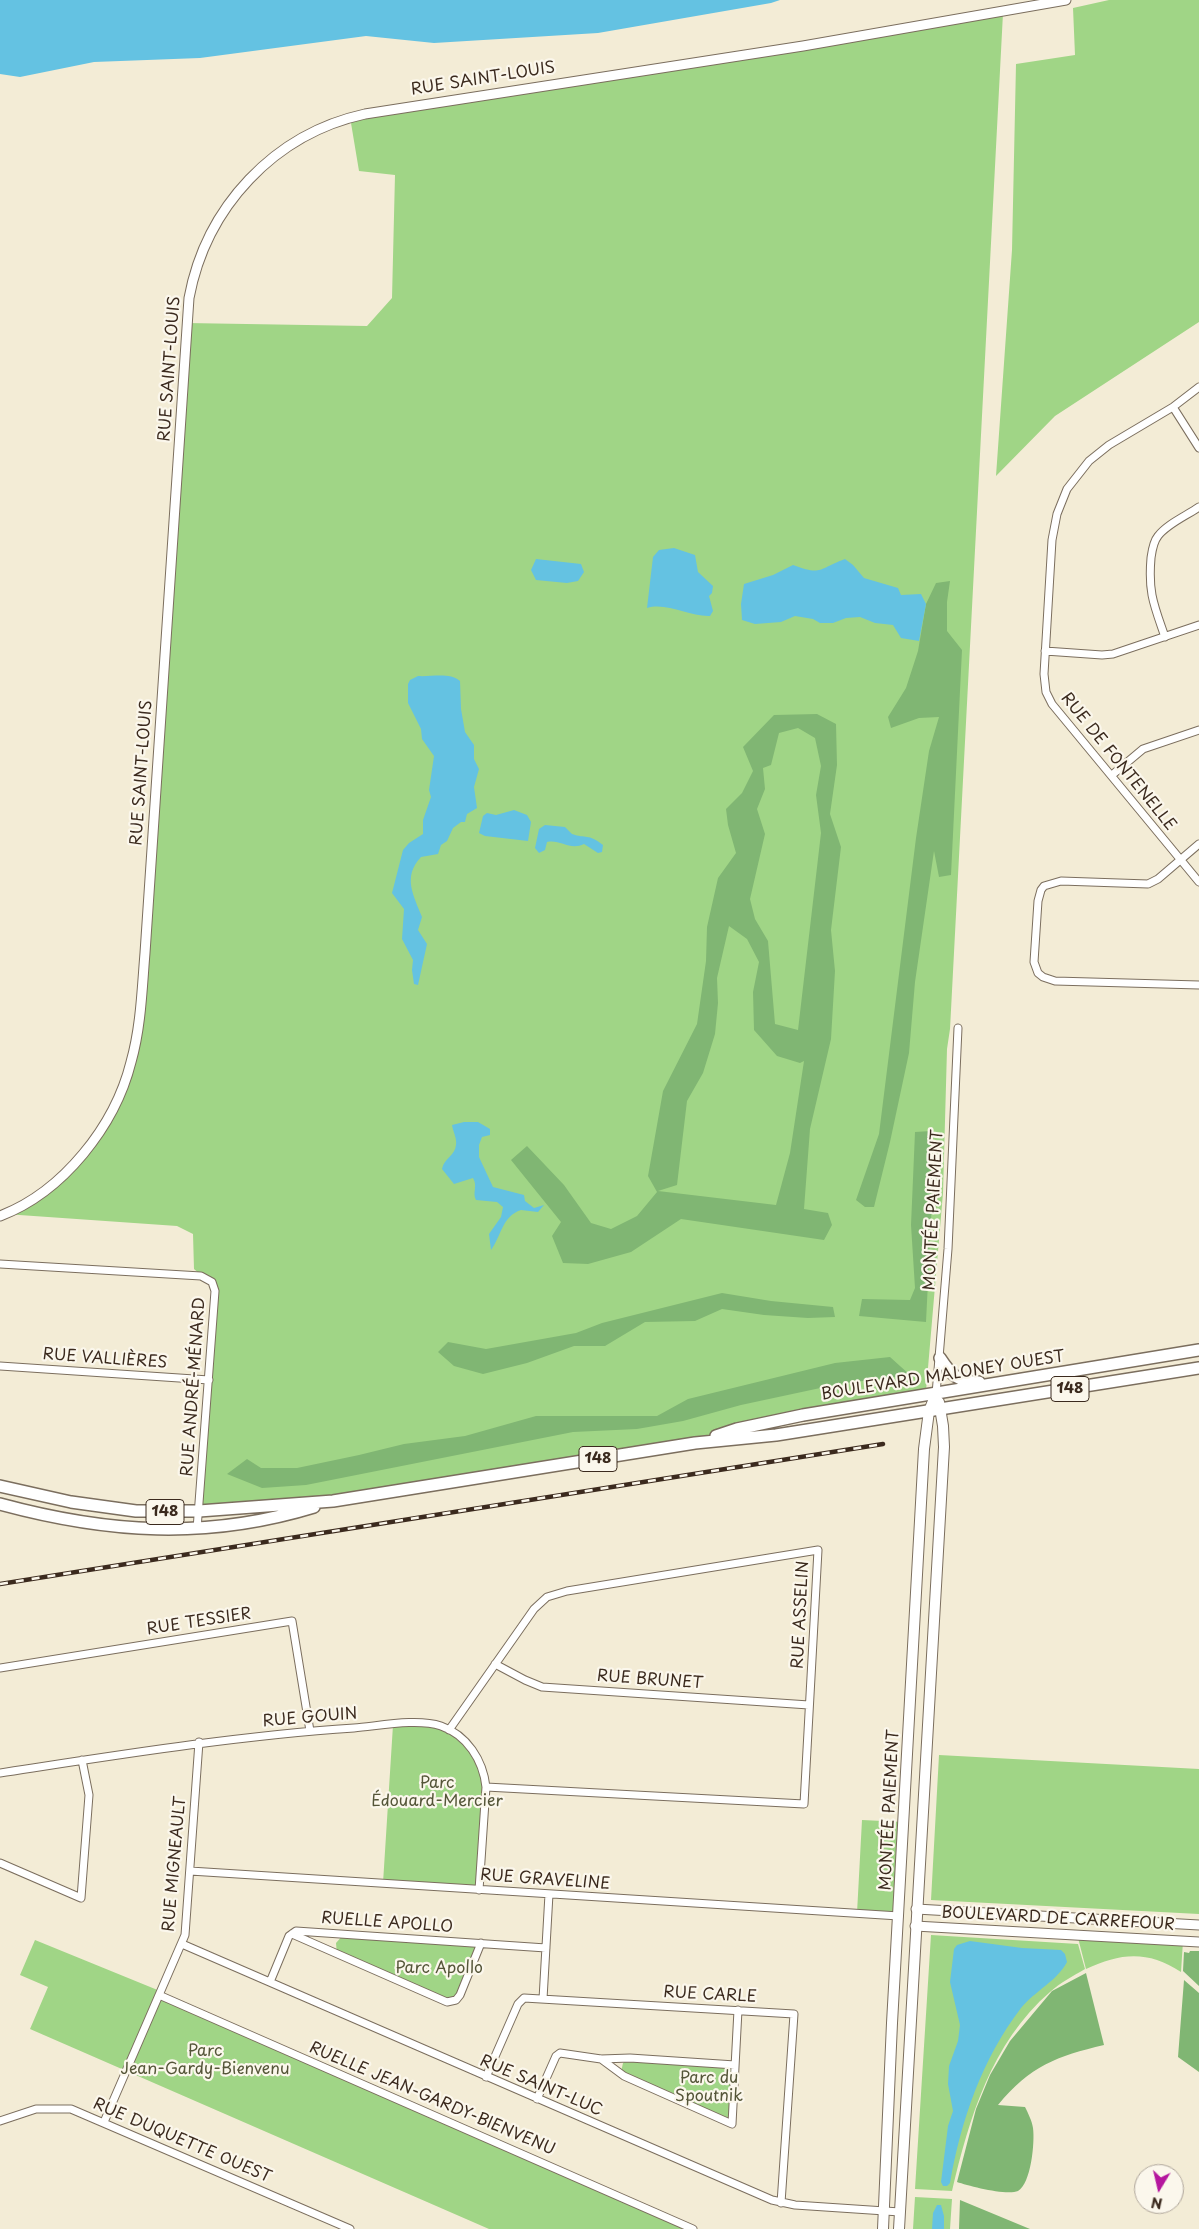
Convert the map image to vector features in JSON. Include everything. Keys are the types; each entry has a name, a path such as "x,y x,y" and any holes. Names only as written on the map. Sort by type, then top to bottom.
{"main road":[{"name":"BOULEVARD MALONEY OUEST","path":"695,1443 737,1429 803,1415 1199,1350"},
{"path":"940,1358 950,1373 962,1381 1014,1381"},
{"name":"BOULEVARD MALONEY OUEST","path":"0,1486 71,1502 114,1509 155,1512 200,1511 333,1502 695,1443 776,1435 1199,1368"},
{"name":"MONTÉE PAIEMENT","path":"898,2229 944,1447 942,1409 936,1394"},
{"name":"MONTÉE PAIEMENT","path":"883,2229 924,1449 929,1411 936,1394"},
{"name":"BOULEVARD MALONEY OUEST","path":"0,1504 60,1519 96,1525 197,1529 288,1515 333,1502"},
{"path":"899,1916 916,1908"},
{"path":"899,1916 915,1926"}],"street":[{"name":"RUE SAINT-LOUIS","path":"0,1216 18,1208 43,1192 81,1155 95,1137 116,1103 127,1078 134,1051 146,953 189,298 196,269 210,236 228,205 249,178 272,158 301,138 332,122 358,115 803,46 1066,0"},
{"name":"RUE DE FONTENELLE","path":"1199,388 1096,455 1080,470 1067,489 1054,525 1044,684 1049,698 1199,882"},
{"path":"1173,406 1199,448"},
{"path":"1164,637 1151,597 1149,581 1153,545 1164,529 1199,507"},
{"path":"1045,651 1113,654 1199,625"},
{"path":"1112,775 1143,749 1199,730"},
{"path":"1199,844 1158,879 1148,884 1061,881 1044,886 1038,901 1034,962 1038,973 1043,977 1056,981 1199,985"},
{"name":"MONTÉE PAIEMENT","path":"936,1394 948,1249 958,1028"},
{"name":"RUE ANDRÉ-MÉNARD","path":"0,1264 205,1277 212,1282 215,1291 200,1511 197,1529"},
{"name":"RUE VALLIÈRES","path":"0,1366 209,1380"},
{"name":"RUE ASSELIN","path":"449,1730 541,1601 556,1594 818,1550 804,1804 486,1786"},
{"name":"RUE TESSIER","path":"0,1668 292,1622 310,1731"},
{"name":"RUE BRUNET","path":"496,1664 542,1687 809,1704"},
{"name":"RUE GOUIN","path":"0,1773 199,1742 419,1723 440,1726 449,1730 467,1744 479,1759 486,1786 479,1890"},
{"name":"RUE MIGNEAULT","path":"104,2122 185,1935 199,1742"},
{"path":"0,1863 81,1898 89,1795 82,1760"},
{"name":"RUE GRAVELINE","path":"190,1872 899,1916"},
{"path":"543,1999 549,1894"},
{"name":"BOULEVARD DE CARREFOUR","path":"916,1908 1199,1925"},
{"name":"BOULEVARD DE CARREFOUR","path":"915,1926 1199,1942"},
{"name":"RUELLE APOLLO","path":"292,1934 296,1931 546,1948"},
{"path":"270,1982 292,1934"},
{"name":"RUELLE APOLLO","path":"292,1934 447,2002 456,2000 460,1995 481,1943"},
{"name":"RUE SAINT-LUC","path":"182,1944 781,2203 900,2212"},
{"name":"RUELLE JEAN-GARDY-BIENVENU","path":"159,1995 693,2229"},
{"name":"RUE CARLE","path":"486,2077 520,2001 524,1998 794,2014 781,2203"},
{"path":"601,2059 624,2076 732,2124 738,2010"},
{"path":"537,2099 556,2056 560,2053 601,2059 630,2058 735,2065"},
{"name":"RUE DUQUETTE OUEST","path":"1,2118 24,2111 58,2108 80,2112 350,2229"}],"green space":[{"path":"1109,0 1199,0 1199,322 1055,416 996,476 1012,250 1016,64 1075,55 1073,8"},
{"path":"1003,13 950,1029 947,1049 943,1193 926,1391 695,1443 333,1501 199,1511 214,1286 194,1269 193,1234 177,1226 5,1214 54,1183 103,1126 134,1051 186,323 367,326 392,298 395,175 359,171 350,117"},
{"path":"950,581 947,602 947,631 962,650 951,875 939,877 934,851 915,982 909,1053 874,1207 865,1207 856,1200 879,1134 916,838 929,751 939,717 919,718 891,728 888,717 906,688 918,651 926,604 936,583"},
{"path":"817,714 836,724 837,765 830,814 841,847 831,930 835,971 831,1039 810,1129 804,1209 828,1213 832,1225 824,1240 681,1219 631,1252 588,1264 563,1263 552,1236 561,1222 511,1160 527,1146 564,1185 591,1223 611,1229 637,1216 657,1192 648,1176 663,1091 697,1024 706,961 707,927 718,878 736,853 728,825 726,809 742,793 753,771 743,747 774,715","holes":["798,728 815,738 821,766 816,795 821,833 798,1030 775,1024 768,941 755,919 750,899 765,834 757,809 765,789 763,768 771,765 779,733","729,926 747,939 759,962 753,992 754,1030 777,1056 800,1063 804,1061 790,1153 776,1205 658,1191 677,1185 687,1101 703,1073 715,1034 718,1003 717,978"]},
{"path":"931,1131 933,1181 926,1322 859,1316 862,1299 910,1300 915,1288 911,1225 915,1132"},
{"path":"722,1293 771,1301 833,1307 835,1317 808,1318 764,1315 722,1309 695,1321 645,1322 605,1346 574,1346 527,1363 483,1374 454,1366 438,1352 448,1342 486,1349 576,1333 602,1323"},
{"path":"890,1357 910,1375 839,1384 741,1405 683,1421 637,1429 573,1432 306,1485 262,1488 227,1474 247,1459 261,1468 297,1468 404,1444 465,1436 536,1416 657,1416 688,1399 835,1363"},
{"name":"Parc Édouard-Mercier","path":"393,1725 440,1726 467,1744 485,1777 479,1890 383,1883"},
{"path":"939,1755 1199,1769 1199,1914 931,1900"},
{"path":"862,1820 904,1822 899,1916 857,1913"},
{"name":"Parc Apollo","path":"344,1934 481,1943 460,1995 452,2002 337,1954 336,1943"},
{"path":"1077,1934 1183,1941 1181,1972 1157,1960 1134,1956 1122,1957 1086,1969"},
{"path":"931,1935 1078,1944 1085,1969 1054,1989 1030,2012 1012,2034 985,2084 975,2110 952,2191 915,2189"},
{"name":"Parc Jean-Gardy-Bienvenu","path":"35,1940 160,1991 160,1995 693,2229 489,2229 30,2029 48,1987 20,1975"},
{"path":"1190,1951 1199,1951 1199,1986 1183,1971 1184,1952 1189,1953"},
{"path":"1086,1973 1104,2045 1045,2064 1021,2081 998,2105 1025,2107 1032,2123 1033,2152 1029,2172 1022,2187 1018,2191 1006,2192 988,2190 957,2182 976,2109 990,2075 1010,2041 1052,1991"},
{"path":"1184,1980 1199,1993 1199,2072 1178,2057"},
{"name":"Parc du Spoutnik","path":"626,2060 735,2065 732,2124 621,2072 623,2063"},
{"path":"915,2197 952,2199 950,2229 913,2229"},
{"path":"960,2200 1030,2229 959,2229"}],"water":[{"path":"0,0 780,0 598,33 434,43 366,36 200,58 94,62 20,77 0,74"},
{"path":"674,548 695,555 698,572 713,586 712,593 709,596 713,611 710,616 702,616 670,608 647,608 653,557 659,550"},
{"path":"536,559 581,564 584,572 578,581 567,583 536,580 531,570"},
{"path":"845,559 864,578 898,588 901,595 921,594 926,604 919,641 901,638 893,625 875,623 860,617 846,618 833,623 820,623 813,619 795,616 781,622 755,624 742,620 741,604 744,584 773,575 793,565 815,571"},
{"path":"418,676 446,676 460,681 461,709 465,732 474,745 474,759 479,769 474,787 477,808 467,814 465,822 461,822 453,828 447,841 441,845 438,854 421,857 415,864 412,872 411,887 422,917 418,930 427,944 418,985 414,984 413,960 402,939 404,909 392,893 403,850 409,843 423,834 423,820 431,797 429,790 434,756 422,739 421,729 408,703 408,684 410,680"},
{"path":"514,810 527,815 531,822 528,841 485,836 479,833 483,816 487,813 496,815"},
{"path":"545,825 565,827 572,834 594,839 603,845 602,852 598,853 584,844 570,846 556,842 547,842 545,850 539,853 535,848 539,829"},
{"path":"464,1122 478,1122 490,1129 490,1135 482,1137 479,1145 479,1157 493,1187 524,1195 525,1201 534,1208 544,1205 538,1212 521,1210 510,1217 491,1250 489,1234 501,1217 503,1207 497,1202 476,1200 473,1178 454,1184 442,1169 445,1162 452,1155 456,1145 452,1125"},
{"path":"970,1941 1022,1948 1061,1950 1065,1954 1067,1962 1058,1975 1021,2008 995,2048 984,2069 967,2113 950,2183 947,2186 943,2186 941,2182 948,2126 953,2111 948,2084 949,2066 958,2041 960,2025 950,1982 954,1949 957,1945"},
{"path":"937,2205 941,2205 944,2216 944,2229 932,2229 933,2213"}],"railway":[{"path":"0,1584 883,1444"}]}
